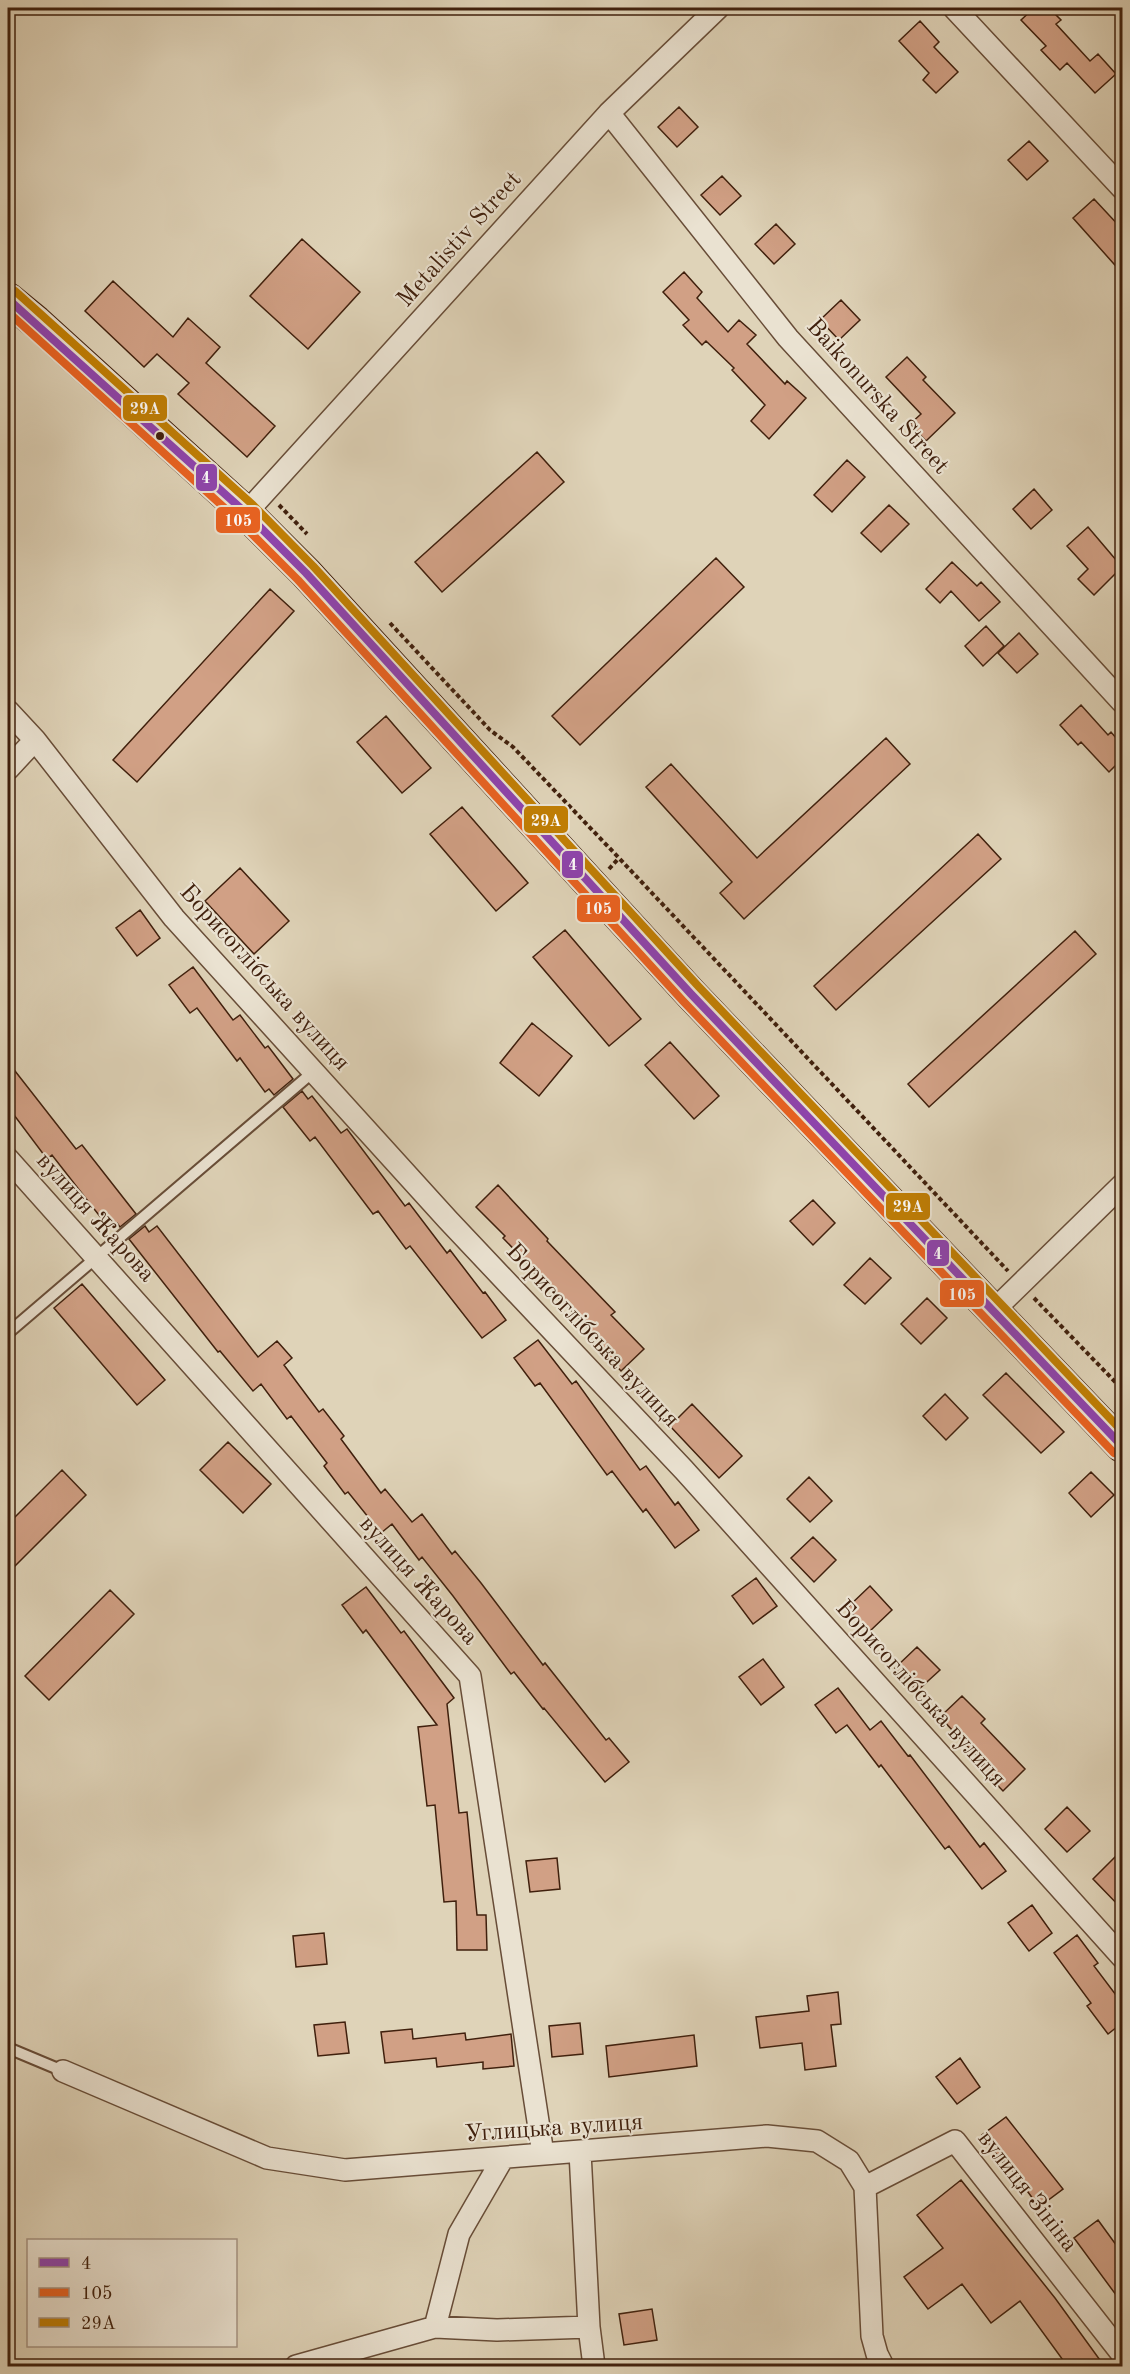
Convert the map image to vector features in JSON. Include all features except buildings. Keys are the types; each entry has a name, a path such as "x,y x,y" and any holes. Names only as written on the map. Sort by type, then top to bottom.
{"main road":[{"path":"8,299 256,503 306,573 691,994 1122,1446"}],"street":[{"name":"Metalistiv Street","path":"256,503 609,113 718,8"},
{"path":"954,8 1122,188"},
{"name":"Baikonurska Street","path":"609,113 789,338 1122,702"},
{"name":"Борисоглібська вулиця","path":"8,711 35,740 174,918 448,1220 684,1470 1122,1957"},
{"path":"8,769 35,740"},
{"name":"вулиця Жарова","path":"8,1159 371,1568 470,1676 543,2154"},
{"path":"993,1311 1122,1185"},
{"name":"Углицька вулиця","path":"63,2071 267,2158 345,2170 767,2136 817,2140 849,2161 865,2187 872,2336 883,2367"},
{"name":"вулиця Зініна","path":"865,2187 955,2141 1122,2354"},
{"path":"580,2152 589,2326 594,2367"},
{"path":"435,2327 459,2234 503,2158"},
{"path":"296,2367 435,2327 497,2330 589,2326"}],"lane":[{"path":"8,1332 313,1072"},
{"path":"8,2049 63,2071"}],"path":[{"path":"256,503 308,535"},
{"path":"387,620 490,730 513,747 612,850 1020,1284 1122,1389"}],"transit line":[{"name":"29A","path":"15,291 253,505 313,566 699,987 1122,1431"},
{"name":"4","path":"8,299 246,513 306,573 691,994 1122,1446"},
{"name":"105","path":"8,312 239,521 298,580 683,1001 1114,1453"}]}
